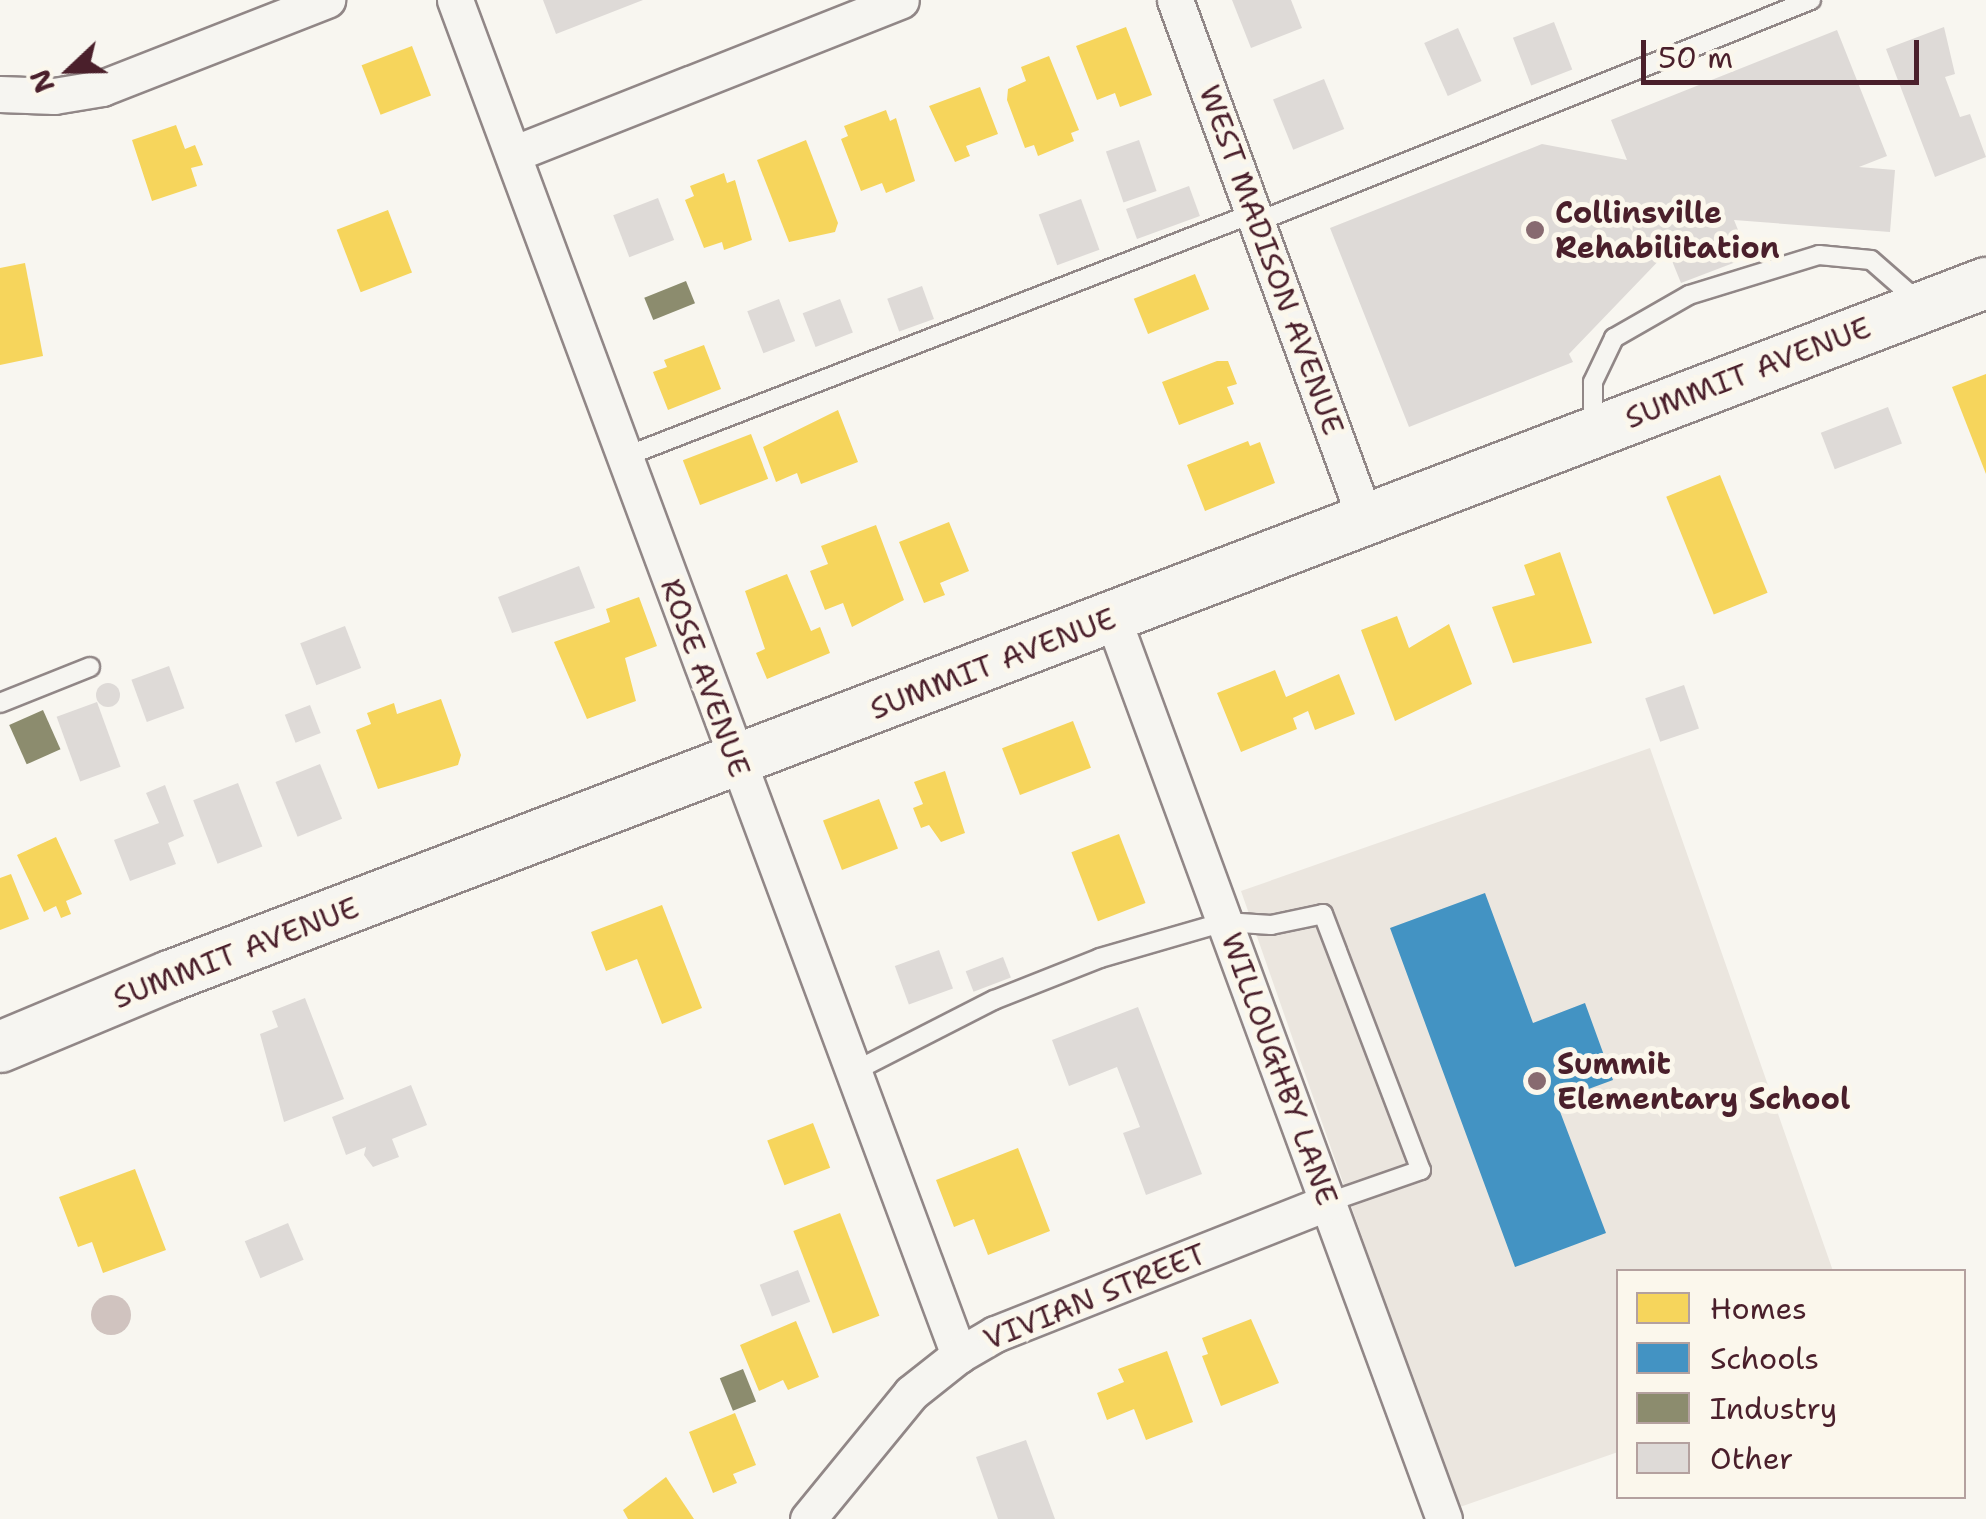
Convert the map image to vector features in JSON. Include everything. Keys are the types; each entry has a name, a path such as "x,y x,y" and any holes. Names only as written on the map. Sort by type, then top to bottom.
{"street":[{"path":"0,94 54,96 102,88 327,0"},
{"name":"ROSE AVENUE","path":"455,0 736,763 857,1070 959,1355"},
{"path":"513,154 901,0"},
{"name":"WEST MADISON AVENUE","path":"1175,0 1366,521"},
{"name":"SUMMIT AVENUE","path":"0,1048 170,976 1986,283"},
{"name":"WILLOUGHBY LANE","path":"1113,618 1444,1519"},
{"name":"VIVIAN STREET","path":"808,1519 910,1393 959,1355 996,1334 1329,1202"}],"lane":[{"path":"624,457 1255,218 1810,0"},
{"path":"1593,434 1593,382 1614,338 1689,295 1819,255 1871,260 1923,306"},
{"path":"0,703 90,667"},
{"path":"857,1070 994,1000 1100,958 1225,922 1271,925 1323,914 1420,1170 1329,1202"}],"shaded area":[{"name":"Summit Elementary School","path":"1650,748 1832,1269 1616,1269 1616,1453 1457,1508 1241,891"},
{"path":"111,1295 125,1301 131,1315 125,1329 111,1335 97,1329 91,1315 97,1301"}],"building: Homes":[{"path":"1126,27 1152,95 1120,107 1115,93 1097,100 1076,46"},
{"path":"412,46 431,95 381,115 362,65"},
{"path":"1049,56 1079,130 1071,133 1074,141 1038,156 1034,145 1025,148 1007,100 1008,89 1026,81 1021,67"},
{"path":"980,87 998,134 966,146 970,156 955,162 929,106"},
{"path":"886,110 890,121 896,118 915,181 886,193 882,183 861,191 841,139 848,136 844,126"},
{"path":"176,125 185,149 195,145 203,165 191,168 197,186 152,201 132,140"},
{"path":"806,140 838,223 835,232 789,242 757,160"},
{"path":"724,173 727,183 735,180 752,240 724,250 722,242 704,248 685,200 694,196 690,186"},
{"path":"388,210 412,273 361,292 337,230"},
{"path":"25,263 43,356 0,365 0,268"},
{"path":"1195,274 1209,309 1148,334 1134,299"},
{"path":"704,345 721,389 668,410 653,372 667,367 664,360"},
{"path":"1217,361 1228,361 1237,384 1227,387 1234,404 1179,425 1162,382"},
{"path":"1986,374 1986,474 1952,387"},
{"path":"838,410 858,462 801,484 797,473 776,482 763,447"},
{"path":"751,434 768,479 700,505 683,460"},
{"path":"1248,441 1250,446 1260,442 1275,483 1205,511 1187,465"},
{"path":"1720,475 1768,593 1714,614 1666,497"},
{"path":"949,522 969,571 940,583 945,595 924,603 899,542"},
{"path":"876,525 904,600 852,627 843,603 825,610 810,571 828,564 821,546"},
{"path":"1560,552 1592,643 1513,663 1492,607 1535,595 1524,565"},
{"path":"787,574 811,631 820,627 830,653 767,679 756,653 765,649 745,591"},
{"path":"639,597 657,646 625,658 636,701 587,719 554,642 610,622 606,609"},
{"path":"1397,616 1409,648 1449,624 1472,684 1395,721 1361,630"},
{"path":"1275,670 1286,697 1339,674 1355,714 1315,730 1308,711 1293,718 1297,729 1241,752 1217,693"},
{"path":"441,699 461,755 458,765 378,789 356,730 371,724 367,713 394,703 397,714"},
{"path":"1073,721 1091,768 1020,795 1002,748"},
{"path":"945,771 965,833 941,842 929,825 921,828 913,808 923,804 914,782"},
{"path":"879,799 898,848 842,870 823,821"},
{"path":"1119,834 1146,903 1098,921 1071,852"},
{"path":"56,837 82,894 66,901 71,914 61,918 56,906 44,912 17,855"},
{"path":"11,874 29,919 0,930 0,878"},
{"path":"662,905 702,1008 662,1024 637,959 606,971 591,932"},
{"path":"813,1123 830,1168 784,1185 767,1141"},
{"path":"1018,1148 1050,1231 988,1255 974,1219 954,1227 936,1180"},
{"path":"135,1169 166,1250 103,1273 92,1242 78,1247 59,1197"},
{"path":"840,1213 879,1316 833,1334 793,1231"},
{"path":"1251,1319 1279,1383 1221,1406 1202,1356 1208,1354 1202,1338"},
{"path":"796,1321 819,1377 788,1390 783,1380 759,1391 740,1345"},
{"path":"1167,1351 1193,1422 1146,1440 1134,1409 1107,1420 1097,1393 1124,1382 1118,1369"},
{"path":"735,1413 756,1465 733,1474 737,1483 713,1493 689,1432"},
{"path":"666,1477 694,1519 628,1519 623,1510"}],"building: Schools":[{"path":"1485,893 1533,1023 1585,1003 1613,1080 1556,1101 1606,1233 1515,1267 1390,928"}],"building: Industry":[{"path":"686,281 695,303 653,320 644,298"},
{"path":"43,710 60,749 27,764 9,725"},
{"path":"743,1369 756,1401 733,1411 720,1378"}],"building: Other":[{"path":"543,0 643,0 556,34"},
{"path":"1232,0 1291,0 1302,28 1251,48"},
{"path":"1554,22 1572,70 1531,85 1513,38"},
{"path":"1944,27 1955,74 1945,77 1960,117 1970,114 1986,157 1935,177 1886,49"},
{"path":"1458,28 1482,81 1448,96 1424,43"},
{"name":"Collinsville Rehabilitation","path":"1837,30 1887,156 1859,167 1895,170 1890,232 1734,220 1749,257 1681,283 1668,251 1569,354 1573,362 1409,427 1330,228 1542,144 1627,160 1611,120"},
{"path":"1324,79 1344,129 1293,150 1273,100"},
{"path":"1139,140 1157,191 1123,202 1106,151"},
{"path":"1189,186 1200,216 1137,239 1126,209"},
{"path":"658,198 674,240 629,257 613,215"},
{"path":"1081,199 1099,250 1057,265 1039,214"},
{"path":"922,286 934,319 899,332 887,299"},
{"path":"779,299 795,341 763,353 747,311"},
{"path":"840,299 853,333 816,347 803,313"},
{"path":"1888,407 1902,443 1835,469 1821,433"},
{"path":"579,566 595,608 512,633 498,597"},
{"path":"345,626 361,668 316,685 300,643"},
{"path":"169,666 184,708 147,722 131,680"},
{"path":"108,683 120,695 108,707 96,695"},
{"path":"1684,685 1699,728 1660,742 1645,698"},
{"path":"97,702 121,767 80,782 57,717"},
{"path":"310,705 321,733 296,743 285,715"},
{"path":"320,764 342,819 298,837 275,782"},
{"path":"238,783 262,846 218,864 193,800"},
{"path":"165,785 184,836 168,843 176,864 130,881 114,840 159,823 146,793"},
{"path":"939,950 953,989 909,1005 895,966"},
{"path":"1003,957 1011,978 974,992 966,971"},
{"path":"305,998 344,1099 284,1122 260,1034 278,1027 272,1011"},
{"path":"1138,1007 1202,1174 1146,1195 1123,1133 1140,1127 1117,1067 1069,1086 1052,1040"},
{"path":"411,1085 427,1125 392,1139 399,1157 373,1167 364,1155 366,1147 346,1155 332,1117"},
{"path":"288,1223 304,1260 260,1278 245,1241"},
{"path":"798,1270 810,1302 772,1316 760,1285"},
{"path":"1026,1440 1055,1519 998,1519 976,1457"}],"place":[{"name":"Collinsville Rehabilitation","path":"1535,230"},
{"name":"Summit Elementary School","path":"1537,1081"}]}
